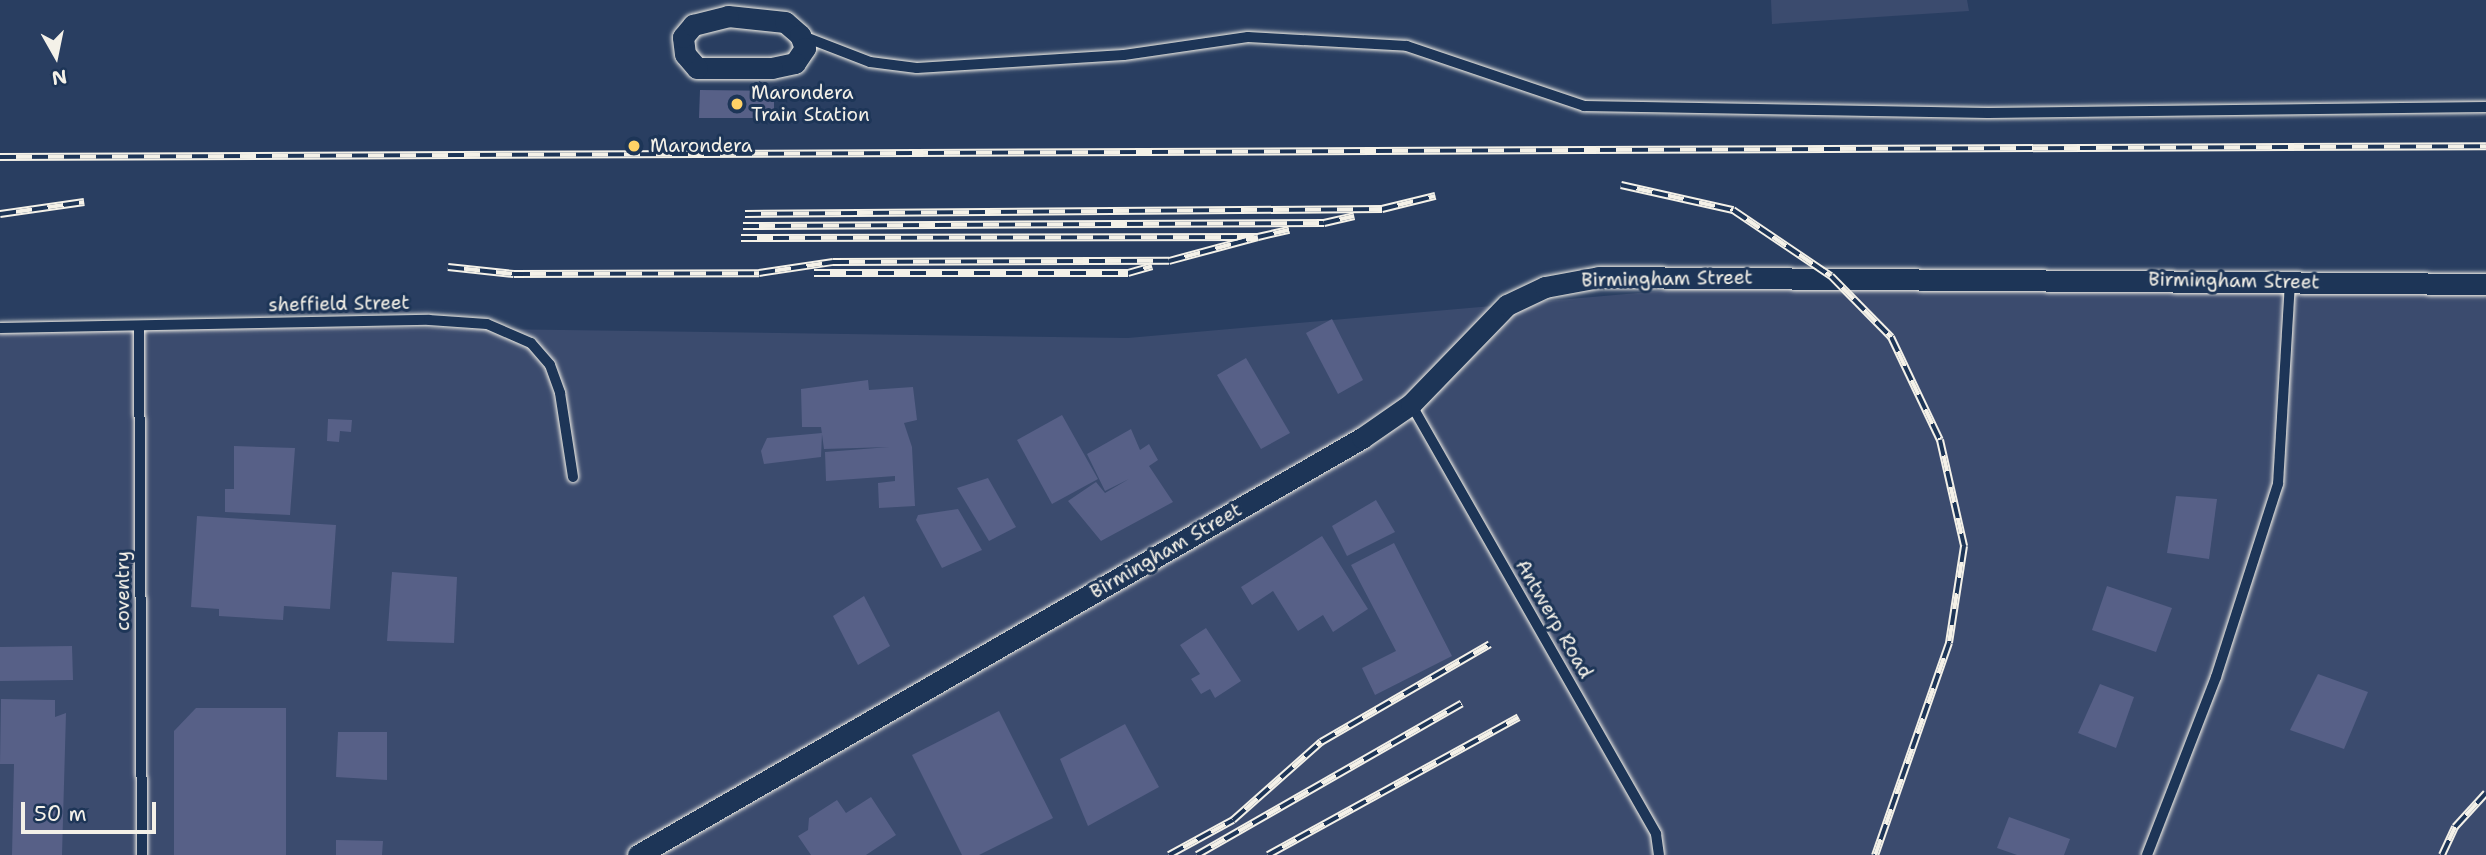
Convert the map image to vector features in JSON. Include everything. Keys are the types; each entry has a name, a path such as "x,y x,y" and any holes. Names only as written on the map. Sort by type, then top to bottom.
{"street":[{"path":"727,8 785,22 800,36 805,48 795,63 772,68 698,68 685,54 683,37 693,24 727,8"},
{"name":"Birmingham Street","path":"638,855 1362,438 1411,404 1507,305 1545,287 1599,277 2486,284"}],"lane":[{"path":"800,36 870,62 917,68 1124,55 1248,37 1407,46 1584,106 1988,113 2486,107"},
{"path":"2147,855 2216,677 2278,484 2290,282"},
{"name":"sheffield Street","path":"0,328 429,320 486,324 511,331 531,343 550,365 560,393 573,477"},
{"name":"coventry","path":"139,326 142,855"},
{"name":"Antwerp Road","path":"1411,404 1657,835 1659,855"}],"shaded area":[{"path":"1771,0 1967,0 1969,11 1772,24"},
{"path":"2486,273 2486,855 0,855 0,322 1128,338 1831,276"}],"building":[{"name":"Marondera Train Station","path":"700,90 774,91 774,118 699,118"},
{"path":"1332,319 1363,380 1338,394 1306,333"},
{"path":"1246,358 1290,433 1261,449 1217,375"},
{"path":"868,380 869,390 913,387 917,420 904,423 912,447 915,506 879,508 878,483 895,481 895,476 826,481 825,452 889,447 824,449 821,427 802,427 801,389"},
{"path":"1062,415 1098,479 1052,504 1017,440"},
{"path":"328,419 352,420 351,432 340,431 339,442 327,441"},
{"path":"1131,429 1140,450 1149,444 1158,460 1149,466 1173,502 1101,541 1068,501 1096,482 1105,493 1129,479 1105,491 1087,454"},
{"path":"822,433 821,457 764,464 761,451 767,438"},
{"path":"234,446 295,448 290,515 225,512 225,489 234,489"},
{"path":"988,478 1016,527 989,541 957,488"},
{"path":"2176,496 2217,499 2209,559 2167,553"},
{"path":"1376,500 1395,532 1347,556 1332,526"},
{"path":"958,509 982,550 942,568 916,520 918,515"},
{"path":"197,516 336,525 330,609 284,606 283,620 219,616 219,609 191,607"},
{"path":"1322,536 1368,609 1333,632 1323,615 1298,631 1273,591 1252,605 1241,587"},
{"path":"1394,543 1452,656 1375,695 1362,668 1396,651 1351,565"},
{"path":"392,572 457,577 454,643 387,641"},
{"path":"2107,586 2172,608 2156,652 2092,630"},
{"path":"864,596 890,646 858,665 833,616"},
{"path":"1206,628 1241,681 1215,698 1210,689 1201,694 1191,679 1200,674 1180,645"},
{"path":"72,646 73,680 0,681 0,647"},
{"path":"2318,674 2368,692 2344,749 2290,730"},
{"path":"2100,684 2134,697 2116,748 2078,733"},
{"path":"1,699 55,700 55,717 66,713 62,855 12,855 14,764 0,764"},
{"path":"196,708 286,708 286,855 174,855 174,731"},
{"path":"999,711 1053,818 979,855 962,855 912,755"},
{"path":"1125,724 1159,787 1088,826 1060,759"},
{"path":"338,732 387,732 387,780 336,777"},
{"path":"871,797 896,835 866,855 811,855 798,836 808,830 809,818 837,800 846,813"},
{"path":"2009,817 2070,839 2064,855 2017,855 1997,848"},
{"path":"336,840 383,841 382,855 336,855"}],"railway":[{"path":"0,157 2486,146"},
{"path":"1621,185 1733,210 1831,276 1891,337 1940,440 1964,546 1949,643 1875,855"},
{"path":"745,214 1382,209 1435,196"},
{"path":"0,214 84,202"},
{"path":"743,226 1324,223 1354,216"},
{"path":"741,238 1258,237 1289,230"},
{"path":"448,267 514,274 759,273 833,262 1169,261 1258,237"},
{"path":"814,273 1128,273 1152,266"},
{"path":"1169,855 1233,820 1321,742 1490,644"},
{"path":"1197,855 1462,703"},
{"path":"1268,855 1519,717"},
{"path":"2442,855 2455,827 2486,793"}],"place":[{"name":"Marondera Train Station","path":"737,104"},
{"name":"Marondera","path":"634,146"}]}
